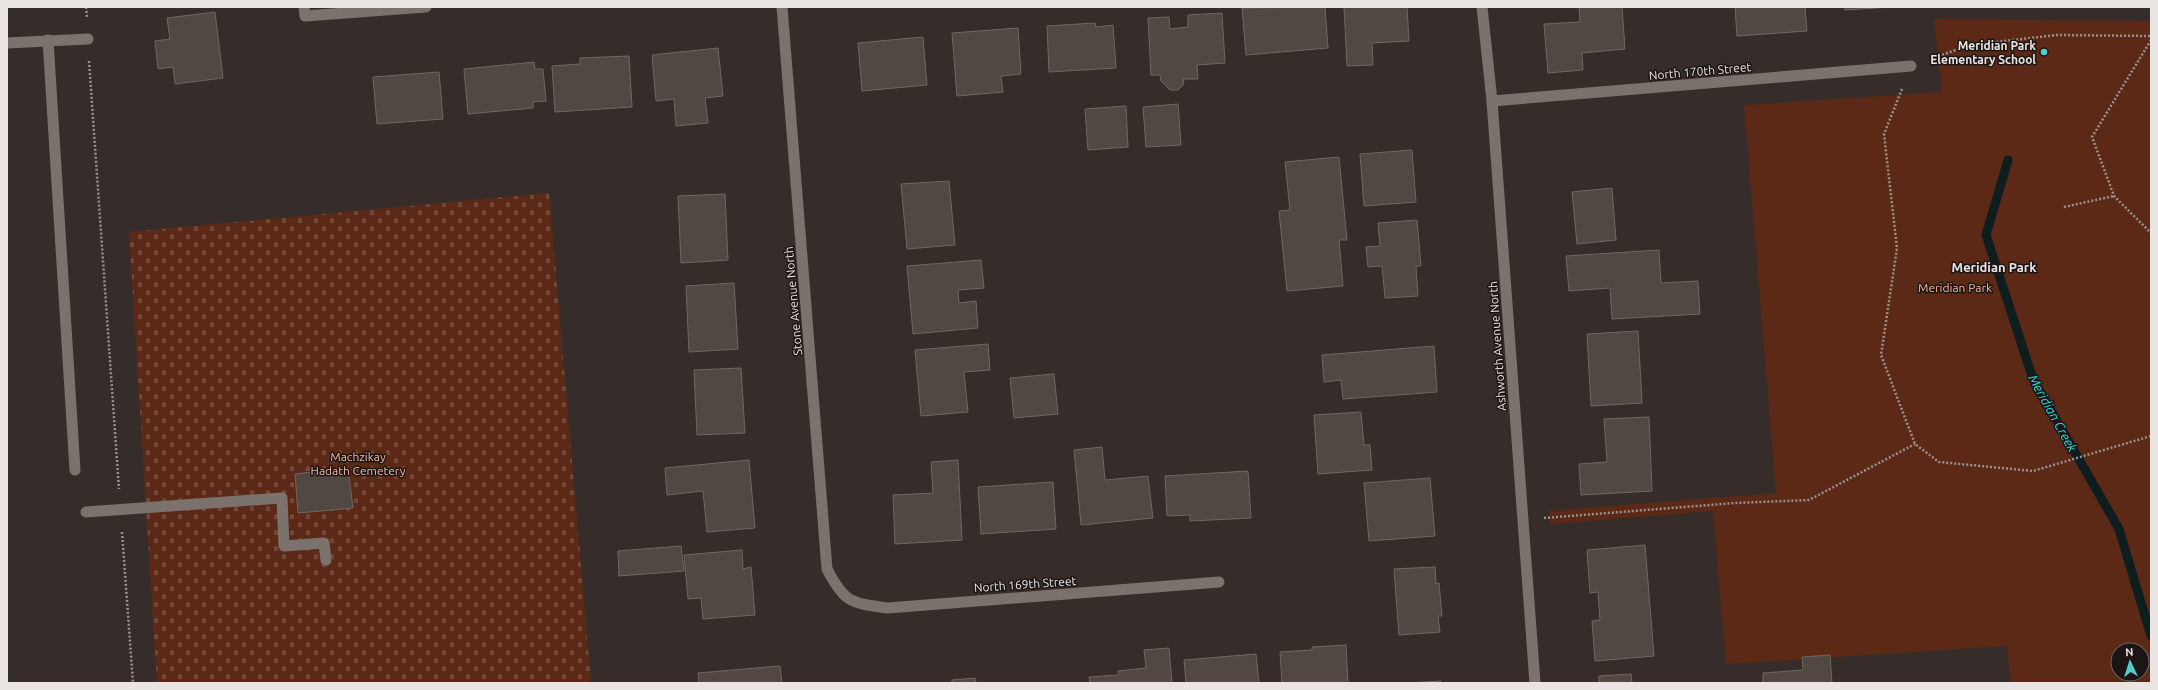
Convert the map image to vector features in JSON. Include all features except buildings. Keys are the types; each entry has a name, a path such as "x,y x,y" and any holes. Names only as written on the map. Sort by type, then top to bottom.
{"street":[{"path":"305,12 426,7"},
{"name":"Stone Avenue North","path":"782,7 827,569 838,590"},
{"name":"Ashworth Avenue North","path":"1482,7 1492,101 1536,683"},
{"path":"7,43 88,39"},
{"path":"48,40 75,470"},
{"name":"North 170th Street","path":"1492,101 1911,66"},
{"path":"86,512 282,498 284,546 324,543 326,560"},
{"name":"North 169th Street","path":"838,590 857,604 888,608 1219,582"}],"path":[{"path":"86,7 132,683"},
{"path":"2151,36 2057,35 1969,45 1911,66 1884,134 1897,248 1881,355 1915,444 1939,462 2033,471 2123,443 2151,436"},
{"path":"2151,40 2092,137 2114,196 2151,233"},
{"path":"2064,207 2114,196"},
{"path":"1523,519 1735,503 1809,500 1915,444"}],"green space":[{"name":"Meridian Park","path":"1934,19 2151,21 2151,683 2011,683 2007,646 1726,664 1713,511 1550,524 1549,511 1776,493 1744,105 1942,92"},
{"name":"Machzikay Hadath Cemetery","path":"549,193 591,683 157,683 129,232"}],"waterway":[{"name":"Meridian Creek","path":"2008,160 1986,235 2033,379 2119,529 2151,636"}],"place":[{"name":"Meridian Park Elementary School","path":"2044,52"}],"district":[{"name":"Meridian Park","path":"1994,267"}]}
